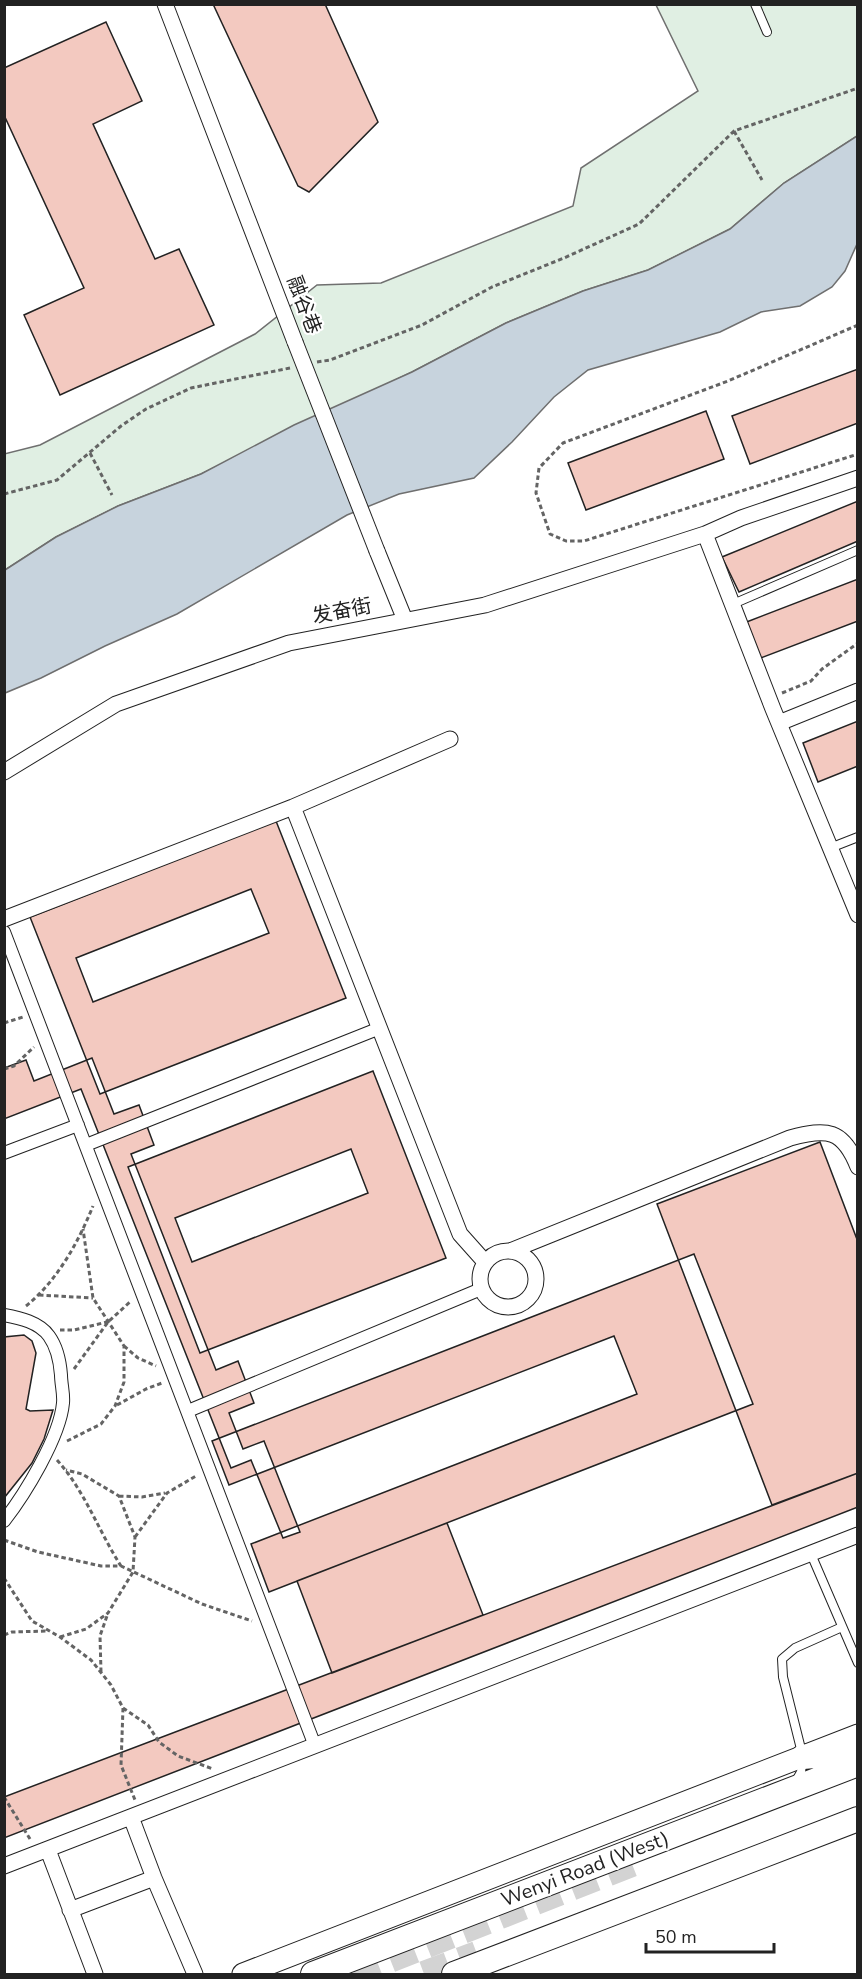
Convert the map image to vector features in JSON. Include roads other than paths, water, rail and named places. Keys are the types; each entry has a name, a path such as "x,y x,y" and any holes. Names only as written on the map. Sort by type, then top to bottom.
{"main road":[{"path":"243,1974 858,1735"},
{"path":"803,1757 858,1752"},
{"name":"Wenyi Road (West)","path":"313,1974 858,1764"},
{"path":"454,1974 858,1818"}],"street":[{"name":"融谷巷","path":"165,4 405,620"},
{"name":"发奋街","path":"4,772 116,704 289,642 484,605 705,534 741,518 858,478"},
{"path":"705,534 858,915"},
{"path":"779,723 858,691"},
{"path":"4,919 293,807 450,739"},
{"path":"293,807 460,1234 485,1262"},
{"path":"4,932 315,1746"},
{"path":"86,1145 380,1028"},
{"path":"4,1153 78,1125"},
{"path":"510,1251 528,1259 536,1276 531,1294 526,1300 509,1307 492,1302 481,1288 481,1271 485,1262 492,1256 510,1251 790,1138 810,1133 827,1131 842,1140 852,1153 858,1167"},
{"path":"188,1411 481,1288"},
{"path":"4,1521 24,1496 54,1434 63,1403 60,1361 49,1335 29,1321 8,1316"},
{"path":"4,1866 858,1535"},
{"path":"136,1815 154,1878 195,1974"},
{"path":"43,1851 70,1910 95,1974"},
{"path":"70,1910 154,1878"}],"lane":[{"path":"755,4 768,32"},
{"path":"733,604 858,550"},
{"path":"830,848 858,837"},
{"path":"811,1554 858,1662"},
{"path":"792,1789 801,1772 803,1757 783,1677 782,1659 795,1648 842,1627"}],"tunnel":[{"path":"354,1974 634,1863"},
{"path":"424,1974 477,1954"}]}
